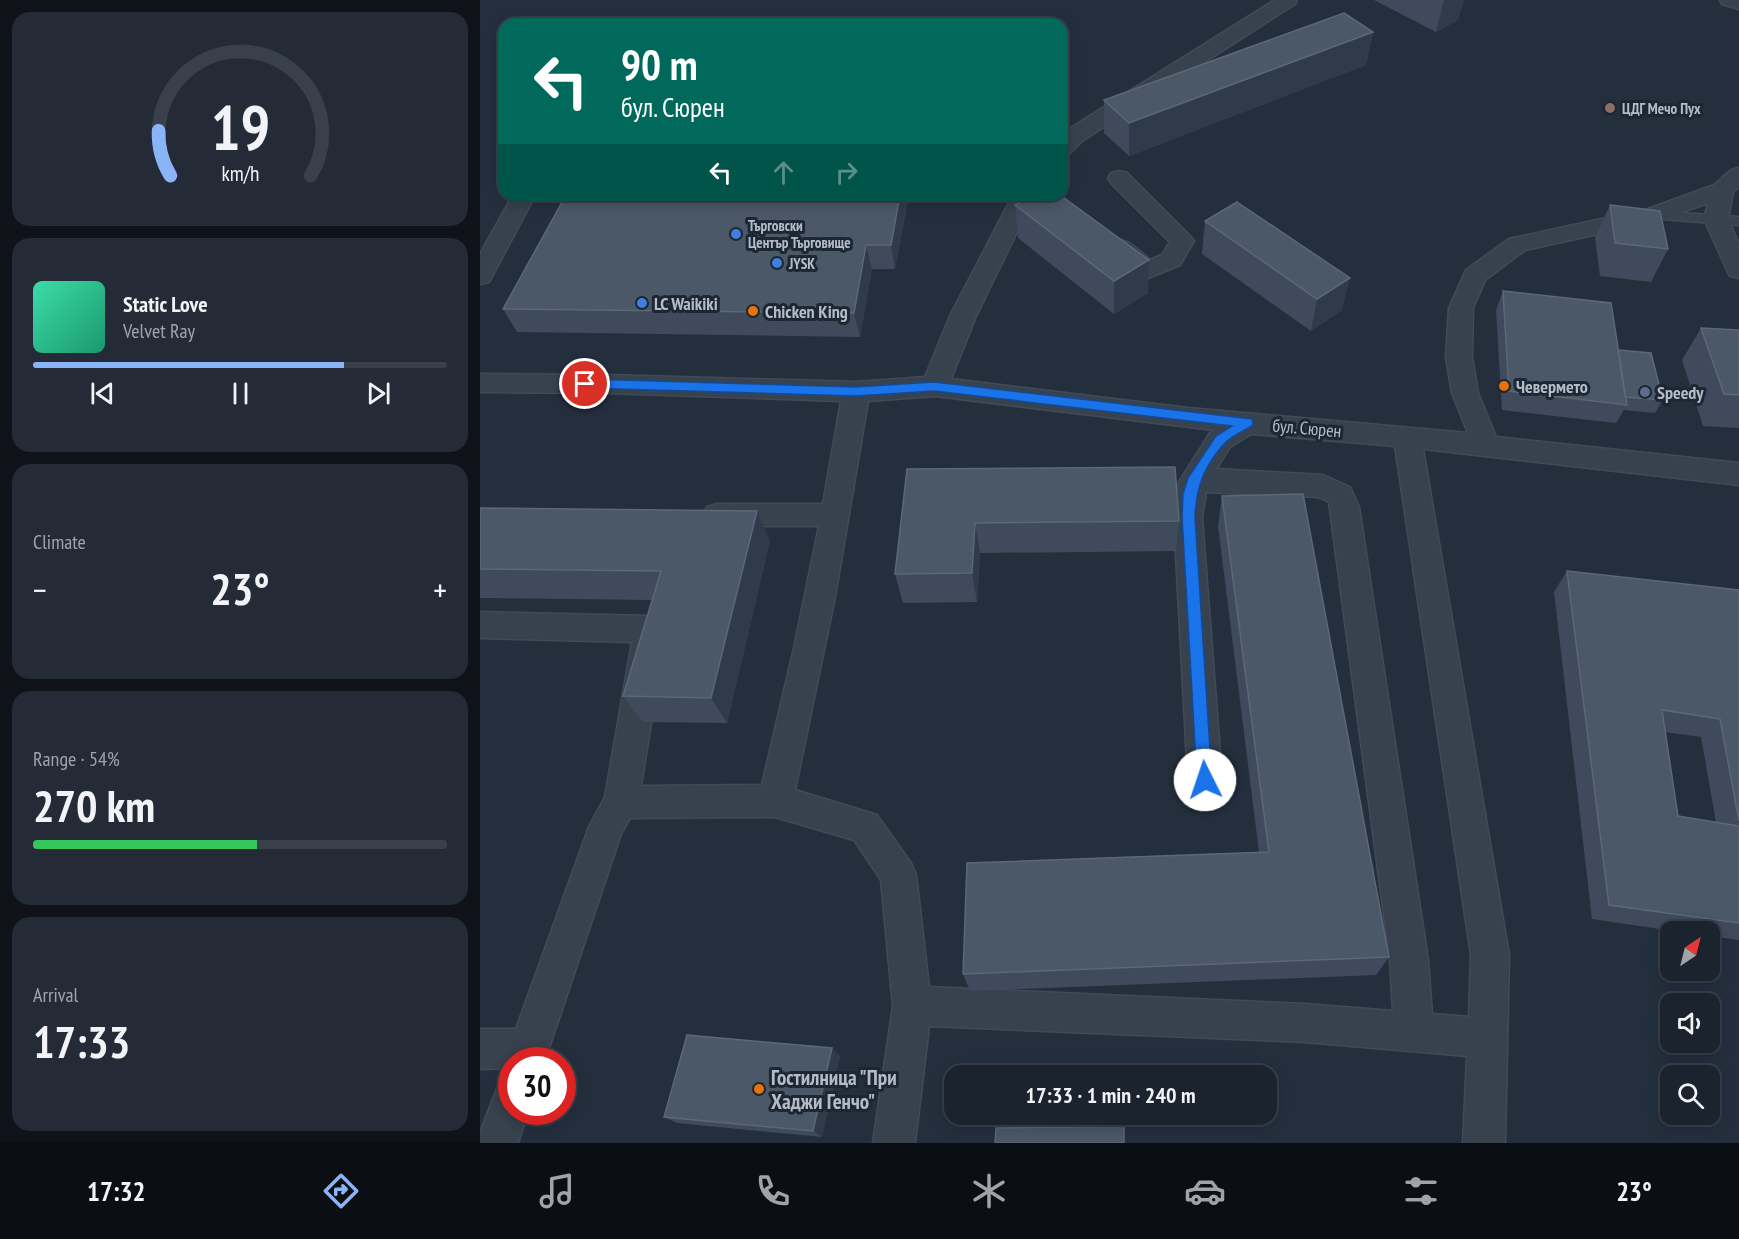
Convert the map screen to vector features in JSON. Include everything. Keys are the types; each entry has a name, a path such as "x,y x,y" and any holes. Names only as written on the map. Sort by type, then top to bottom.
{"street":[{"path":"1068,142 1133,97 1288,0"},
{"path":"1729,0 1739,3"},
{"path":"1102,234 1148,270 1172,259 1182,241 1119,178"},
{"path":"1486,445 1465,393 1459,357 1461,308 1475,276 1517,244 1653,215 1731,183 1727,220 1739,270"},
{"path":"480,276 520,201"},
{"path":"934,387 963,316 1021,201"},
{"name":"бул. Сюрен","path":"480,383 606,384 856,392 934,387 1188,418 1486,445 1739,474"},
{"path":"775,801 801,697 836,515 856,392"},
{"path":"1205,780 1188,517 1192,482 1220,440 1247,423"},
{"path":"1407,437 1490,955 1484,1143"},
{"path":"1192,482 1213,480 1323,486 1340,495 1346,507 1409,960 1414,1030"},
{"path":"693,515 836,515"},
{"path":"480,625 650,629 621,802 606,827 529,1047"},
{"path":"621,802 775,801 865,827 898,875 912,1006 894,1143"},
{"path":"912,1006 1305,1023 1414,1030 1488,1038"},
{"path":"480,1049 498,1051"},
{"path":"496,1143 503,1125"}],"lane":[{"path":"1653,215 1727,220"}],"building":[{"path":"1344,13 1373,32 1129,123 1104,100"},
{"name":"Търговски Център Търговище","path":"563,201 899,201 891,245 866,245 854,313 503,309"},
{"path":"1023,201 1068,201 1149,260 1114,281 1015,205"},
{"path":"1237,202 1350,278 1317,299 1205,221"},
{"path":"1610,205 1660,211 1668,249 1615,243"},
{"path":"1503,291 1611,303 1627,405 1509,391"},
{"path":"1701,328 1739,330 1739,395 1724,394"},
{"path":"1618,350 1651,353 1663,400 1625,397"},
{"path":"1175,467 1179,521 975,523 972,573 895,574 907,469"},
{"path":"1303,494 1389,957 963,974 967,863 1269,852 1222,496"},
{"path":"480,508 757,511 711,698 623,696 661,571 480,569"},
{"path":"1567,571 1739,590 1739,821 1720,719 1662,710 1678,816 1739,826 1739,923 1609,905"},
{"name":"Гостилница \"При Хаджи Генчо\"","path":"687,1035 832,1048 813,1131 664,1117"},
{"path":"1124,1126 1124,1143 995,1143 996,1128"}],"place":[{"name":"ЦДГ Мечо Пух","path":"1610,108"},
{"name":"Търговски Център Търговище","path":"736,234"},
{"name":"JYSK","path":"777,263"},
{"name":"LC Waikiki","path":"642,303"},
{"name":"Chicken King","path":"753,311"},
{"name":"Чевермето","path":"1504,386"},
{"name":"Speedy","path":"1645,392"},
{"name":"Гостилница \"При Хаджи Генчо\"","path":"759,1089"}],"route":[{"path":"585,384 856,392 934,387 1247,423 1220,440 1192,482 1190,494 1188,517 1205,780"}]}
